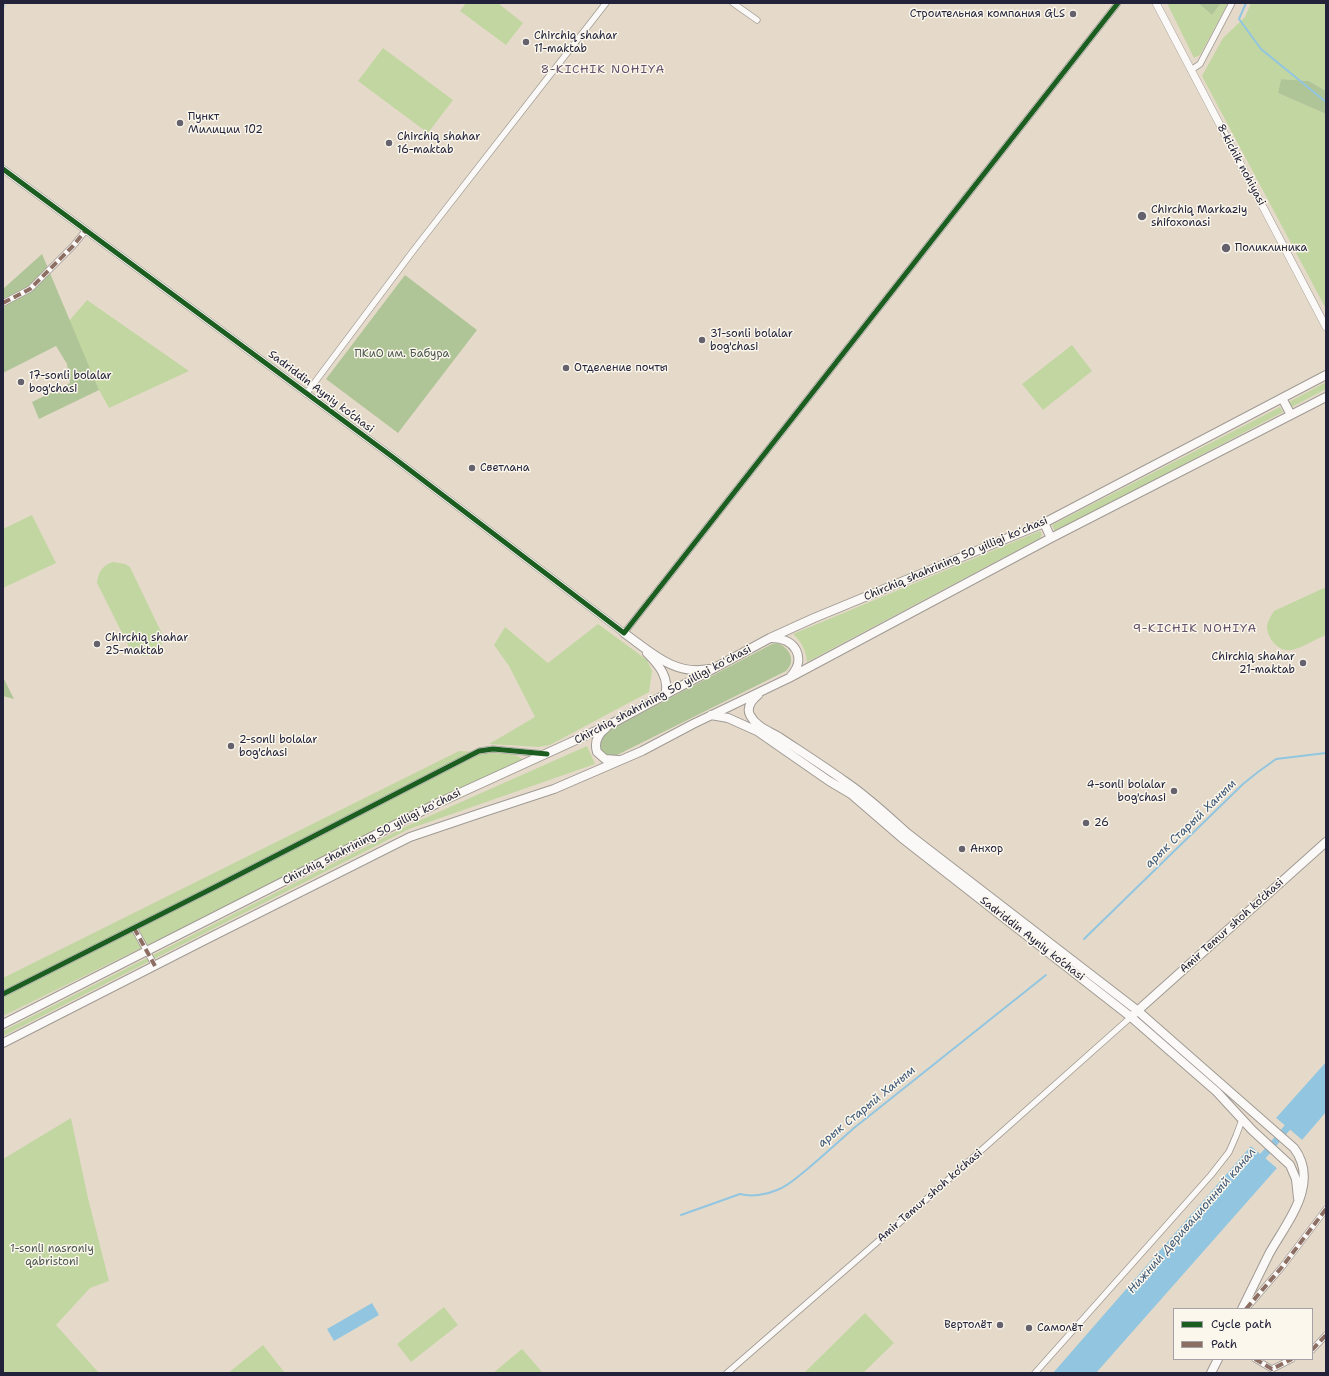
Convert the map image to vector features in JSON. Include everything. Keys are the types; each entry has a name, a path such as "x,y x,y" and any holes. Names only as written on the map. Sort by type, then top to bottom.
{"main road":[{"name":"Chirchiq shahrining 50 yilligi koʻchasi","path":"3,1024 438,803 611,724 770,638 814,618 1044,523 1326,375"},
{"name":"Chirchiq shahrining 50 yilligi koʻchasi","path":"3,1043 410,837 554,789 627,757 789,678 1051,538 1326,397"},
{"path":"1282,398 1291,415"},
{"path":"1044,523 1051,538"},
{"path":"624,633 662,660 676,667 700,670 717,666"},
{"path":"624,633 642,648 659,666 666,681 667,689 665,695"},
{"path":"770,638 785,640 796,649 798,664 795,671 789,678"},
{"name":"Sadriddin Ayniy ko‘chasi","path":"767,688 754,698 749,707 749,714 759,726 774,734 876,804 907,833 1138,1011 1294,1148 1300,1158 1303,1168 1304,1179 1301,1196 1293,1214 1270,1254 1243,1308"},
{"name":"Sadriddin Ayniy ko‘chasi","path":"711,715 728,718 757,731 828,781 851,794 902,838 1132,1017 1217,1092 1242,1120 1293,1168 1297,1182 1297,1200 1293,1214"},
{"path":"611,724 602,731 598,737 595,745 596,752 601,758 608,760 617,760 627,757"},
{"name":"Amir Temur shoh ko‘chasi","path":"1132,1017 1326,842"},
{"path":"1211,1373 1218,1360"}],"street":[{"path":"306,394 413,251 606,3"},
{"path":"733,3 757,20"},
{"path":"624,633 1118,3"},
{"name":"8-kichik nohiyasi","path":"1156,3 1326,327"},
{"path":"1191,70 1200,64 1232,3"},
{"name":"Sadriddin Ayniy ko‘chasi","path":"3,169 394,458 624,633"},
{"path":"3,303 30,289 73,246 86,230"},
{"path":"3,994 479,750 493,749 547,754"},
{"path":"134,928 155,966"},
{"name":"Amir Temur shoh ko‘chasi","path":"727,1373 1132,1017"},
{"path":"1035,1373 1211,1175 1229,1152 1242,1120"},
{"path":"1247,1308 1282,1267 1326,1209"},
{"path":"1313,1349 1326,1334"},
{"path":"1258,1360 1272,1369 1290,1360"}],"green space":[{"path":"466,3 498,3 523,23 506,45 460,11"},
{"path":"1167,3 1198,3 1212,15 1221,3 1228,3 1200,55 1194,58"},
{"path":"1198,3 1221,3 1212,15"},
{"path":"1251,3 1326,3 1326,91 1309,81 1281,79 1278,93 1326,114 1326,309 1202,76 1223,38 1245,17"},
{"path":"383,48 453,100 428,133 358,81"},
{"path":"1281,79 1309,81 1326,91 1326,114 1278,93"},
{"path":"42,254 99,390 39,419 32,402 70,383 67,364 56,346 3,373 3,289"},
{"name":"ПКиО им. Бабура","path":"405,275 477,330 398,433 326,379"},
{"path":"87,300 189,371 109,408 99,390 69,321"},
{"path":"1072,345 1092,371 1043,410 1022,384"},
{"path":"1326,382 1326,389 1292,407 1289,402"},
{"path":"1280,407 1283,412 1055,532 1052,525"},
{"path":"32,515 56,563 3,588 3,529"},
{"path":"1040,531 1042,534 1040,538 807,662 803,646 793,634"},
{"path":"113,562 125,564 130,567 163,636 160,647 157,652 153,654 143,656 131,651 97,583 102,570 106,565"},
{"path":"1326,587 1326,635 1294,649 1282,649 1274,643 1267,631 1267,626 1274,611"},
{"path":"598,624 647,660 652,671 649,692 550,745 538,747 489,744 535,717 509,666 494,645 505,627 548,663"},
{"path":"777,643 785,648 790,655 791,663 786,671 617,755 607,755 602,750 600,745 606,732 772,644"},
{"path":"3,677 14,699 3,696"},
{"path":"587,746 595,764 409,829 3,1036 3,1031 407,826"},
{"path":"459,751 510,754 518,756 523,760 3,1016 3,978"},
{"name":"1-sonli nasroniy qabristoni","path":"71,1118 88,1198 109,1281 90,1288 56,1325 99,1373 3,1373 3,1159"},
{"path":"444,1307 458,1325 411,1362 397,1344"},
{"path":"865,1313 894,1343 863,1373 804,1373"},
{"path":"263,1345 285,1373 228,1373"},
{"path":"522,1349 543,1373 493,1373"}],"water":[{"path":"1326,1062 1326,1112 1302,1140 1276,1118"},
{"path":"1251,1146 1277,1168 1096,1373 1053,1373"},
{"path":"372,1303 379,1315 334,1341 327,1329"}],"pier":[{"path":"1276,1118 1302,1140 1300,1141 1275,1119"},
{"path":"1252,1144 1278,1167 1277,1168 1251,1146"}],"waterway":[{"path":"3,10 4,3"},
{"path":"349,3 359,3"},
{"name":"арык Старый Ханым","path":"1246,3 1239,19 1261,49 1326,102"},
{"name":"арык Старый Ханым","path":"1084,939 1243,784 1258,772 1276,759 1326,753"},
{"name":"арык Старый Ханым","path":"681,1215 740,1194 754,1195 773,1192 788,1184 854,1128 1046,975"},
{"name":"Нижний Деривационный канал","path":"1257,1163 1293,1121"}],"marked path":[{"path":"3,303 30,289 73,246 86,230"},
{"path":"134,928 155,966"},
{"path":"1247,1308 1282,1267 1326,1209"},
{"path":"1313,1349 1326,1335"},
{"path":"1257,1360 1272,1369 1290,1360"}],"cycle path":[{"path":"3,169 394,458 624,633 1118,3"},
{"path":"3,994 479,751 493,749 547,754"}],"place":[{"name":"Строительная компания GLS","path":"1073,14"},
{"name":"Chirchiq shahar 11-maktab","path":"526,42"},
{"name":"Пункт Милиции 102","path":"180,123"},
{"name":"Chirchiq shahar 16-maktab","path":"389,143"},
{"name":"Chirchiq Markaziy shifoxonasi","path":"1142,216"},
{"name":"Поликлиника","path":"1226,248"},
{"name":"31-sonli bolalar bog'chasi","path":"702,340"},
{"name":"Отделение почты","path":"566,368"},
{"name":"17-sonli bolalar bog'chasi","path":"21,382"},
{"name":"Светлана","path":"472,468"},
{"name":"Chirchiq shahar 25-maktab","path":"97,644"},
{"name":"Chirchiq shahar 21-maktab","path":"1303,663"},
{"name":"2-sonli bolalar bog'chasi","path":"231,746"},
{"name":"4-sonli bolalar bog'chasi","path":"1174,791"},
{"name":"26","path":"1086,823"},
{"name":"Анхор","path":"962,849"},
{"name":"Вертолёт","path":"1000,1325"},
{"name":"Самолёт","path":"1029,1328"}],"district":[{"name":"8-KICHIK NOHIYA","path":"603,70"},
{"name":"9-KICHIK NOHIYA","path":"1195,629"}]}
